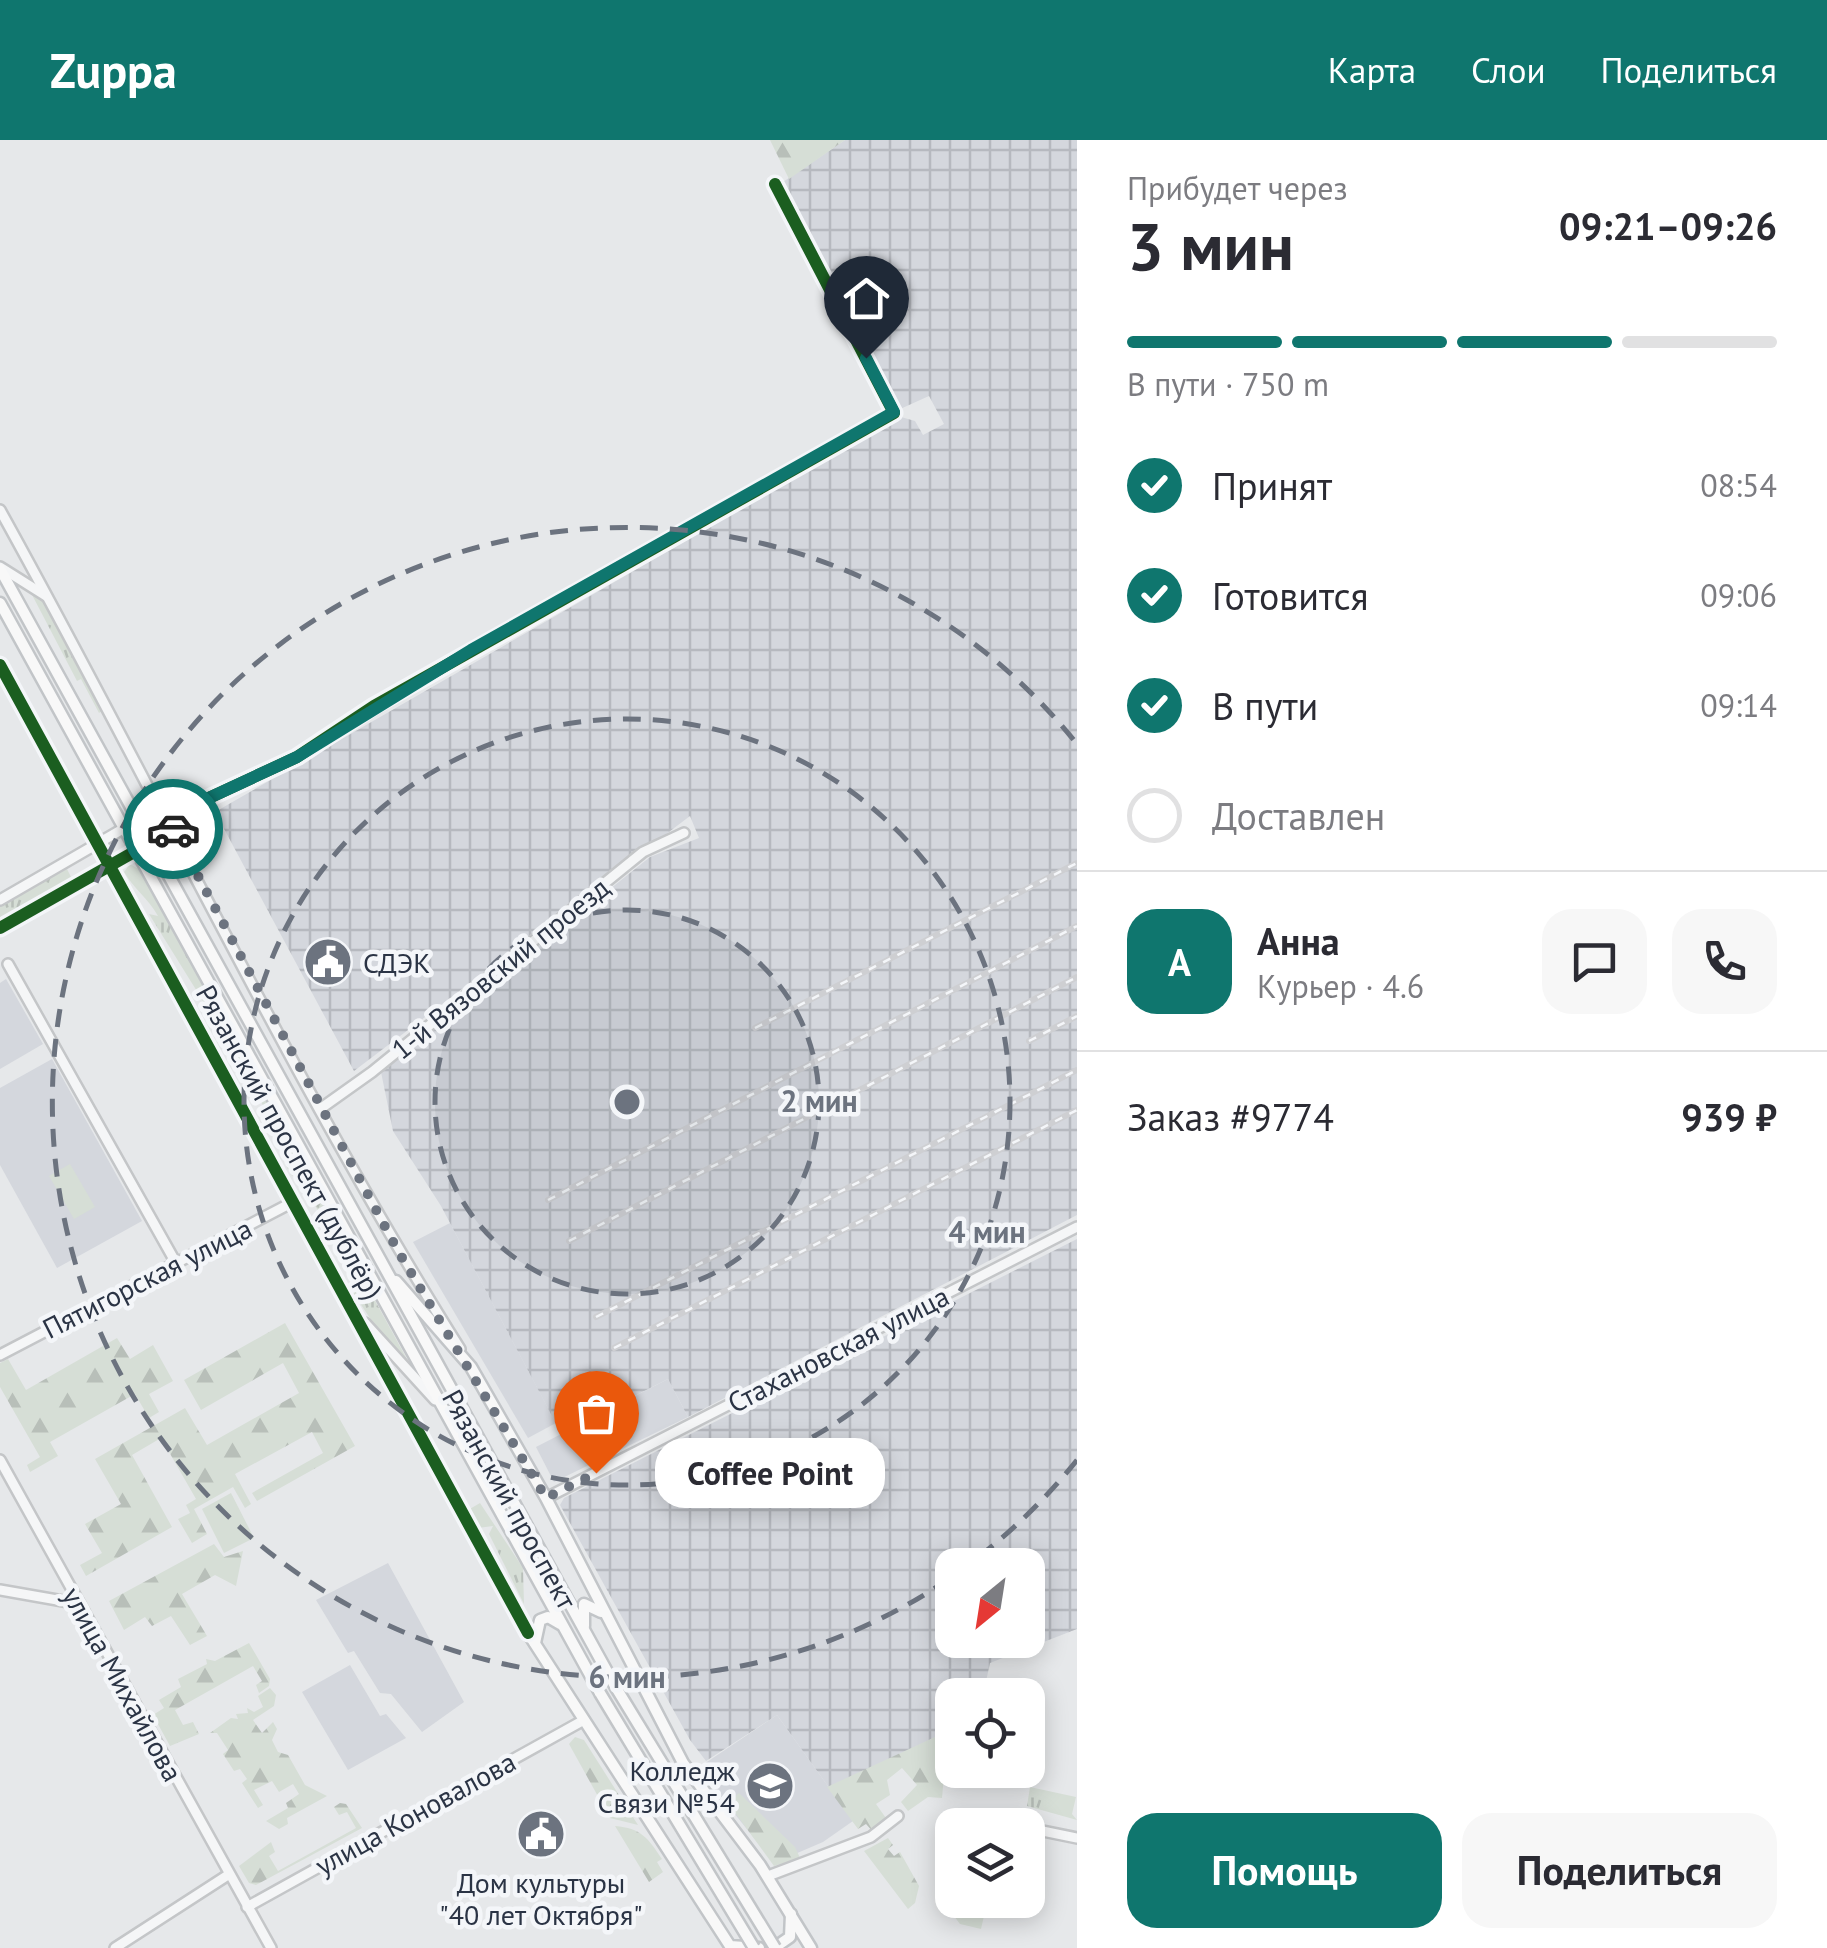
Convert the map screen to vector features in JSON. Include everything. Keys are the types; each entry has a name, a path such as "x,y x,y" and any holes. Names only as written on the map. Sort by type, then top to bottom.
{"main road":[{"name":"Рязанский проспект","path":"0,568 586,1637 774,1948"},
{"name":"Рязанский проспект","path":"0,603 600,1693 757,1948"},
{"path":"384,1267 471,1367"},
{"name":"Рязанский проспект (дублёр)","path":"471,1367 546,1498 683,1762 768,1876 811,1948"},
{"path":"582,1567 586,1637"},
{"path":"582,1608 589,1603 602,1612"},
{"path":"566,1629 544,1617 536,1624 532,1639 730,1946 757,1948"},
{"path":"774,1948 790,1937 792,1912"}],"street":[{"path":"0,900 159,808 198,803 297,757 386,699 894,412 775,184"},
{"name":"Рязанский проспект (дублёр)","path":"0,510 398,1251 471,1367"},
{"path":"0,568 48,598"},
{"name":"Рязанский проспект (дублёр)","path":"0,665 532,1639"},
{"path":"0,928 152,843 171,831 198,803"},
{"name":"1-й Вязовский проезд","path":"320,1109 372,1072 642,852 684,833"},
{"path":"68,863 80,884"},
{"path":"8,964 176,1263"},
{"name":"Пятигорская улица","path":"0,1355 294,1201"},
{"name":"Стахановская улица","path":"546,1498 1077,1227"},
{"path":"354,1308 440,1406"},
{"name":"улица Михайлова","path":"0,1460 270,1948"},
{"path":"0,1590 80,1604"},
{"name":"улица Коновалова","path":"248,1907 584,1720"},
{"path":"768,1876 871,1837 898,1816"},
{"path":"1045,1831 1077,1838"},
{"path":"115,1948 228,1875"}],"shaded area":[{"path":"845,140 1077,140 1077,1215 688,1417 668,1379 561,1433 441,1206 393,1131 381,1072 650,857 699,838 690,816 354,1071 215,812 901,417 915,421 923,435 944,424 929,396 898,410 783,182"},
{"path":"6,979 43,1044 0,1069 0,983"},
{"path":"52,1059 142,1221 57,1268 0,1165 0,1088"},
{"path":"450,1223 556,1423 528,1438 413,1242"},
{"path":"1077,1239 1077,1629 1045,1642 1045,1548 935,1548 935,1658 1003,1658 990,1663 987,1678 935,1678 935,1737 830,1789 777,1715 706,1761 690,1740 560,1505 564,1498"},
{"path":"668,1379 688,1417 554,1482 536,1447"},
{"path":"388,1563 464,1702 422,1732 391,1694 380,1693 354,1651 348,1653 316,1600"},
{"path":"350,1665 380,1716 386,1714 406,1738 348,1770 302,1692"},
{"name":"Колледж Связи №54","path":"777,1715 853,1821 823,1842 774,1863 698,1768"}],"green space":[{"path":"770,140 845,140 789,179"},
{"path":"29,589 44,602 103,710 99,713 81,679 77,681"},
{"path":"130,864 140,870 408,1361 387,1344 352,1291 360,1292 302,1180 291,1175 280,1154 290,1156 234,1051 149,914 158,916 124,872"},
{"path":"67,869 73,881 0,921 0,905"},
{"path":"70,1164 95,1207 74,1219 49,1176"},
{"path":"285,1323 355,1446 257,1501 252,1493 323,1453 312,1432 235,1474 251,1504 245,1508 233,1487 194,1509 207,1534 192,1543 178,1519 190,1513 186,1505 196,1499 161,1438 132,1455 172,1527 86,1576 80,1565 102,1553 85,1524 121,1504 95,1459 185,1408 207,1445 299,1393 283,1363 201,1410 184,1380"},
{"path":"117,1338 130,1359 153,1345 173,1381 149,1394 159,1412 149,1418 135,1394 50,1442 58,1456 30,1472 27,1465 40,1457 0,1387 0,1363 8,1359 26,1390"},
{"path":"231,1493 254,1538 224,1553 202,1509"},
{"path":"480,1503 523,1568 524,1604 489,1534 493,1526 478,1528 468,1510"},
{"path":"214,1544 224,1557 243,1551 236,1586 215,1575 182,1594 207,1636 190,1645 171,1616 152,1626 145,1617 124,1630 109,1601"},
{"path":"249,1643 270,1679 269,1686 259,1693 256,1685 262,1681 253,1666 175,1710 183,1725 193,1722 199,1734 170,1746 153,1715 164,1708 159,1700 181,1687 178,1679 207,1664 206,1659 215,1661"},
{"path":"270,1688 276,1695 274,1706 253,1720 262,1733 273,1722 277,1729 272,1740 278,1752 288,1755 305,1785 327,1796 287,1818 288,1824 279,1829 266,1821 288,1808 286,1803 299,1794 293,1784 279,1792 272,1781 254,1790 263,1805 258,1808 242,1783 247,1779 240,1769 234,1771 223,1754 228,1750 217,1733 210,1733 231,1718 238,1719 236,1714 248,1713 247,1708 254,1712 263,1707 258,1696"},
{"path":"575,1737 584,1740 638,1825 610,1818 569,1744"},
{"path":"935,1737 935,1788 943,1788 942,1798 928,1797 908,1811 901,1802 917,1785 902,1768 887,1780 890,1795 876,1804 888,1821 874,1833 866,1824 858,1829 827,1787"},
{"path":"1030,1788 1076,1797 1072,1814 1077,1820 1045,1808 1027,1806"},
{"path":"739,1793 795,1847 800,1858 774,1866 728,1803"},
{"path":"346,1804 362,1828 256,1885 249,1883 239,1866 271,1842 275,1852 269,1856 278,1871 356,1828 347,1812 339,1815 334,1807"},
{"path":"615,1826 631,1829 648,1840 662,1859 657,1862 663,1872 649,1882"},
{"path":"888,1838 893,1845 888,1849 894,1856 900,1852 919,1886 915,1903 908,1909 864,1851"},
{"path":"955,1918 984,1918 981,1929 960,1924"}],"railway":[{"path":"755,1028 1077,863"},
{"path":"548,1200 1077,926"},
{"path":"569,1241 1077,977"},
{"path":"1029,1041 1077,1016"},
{"path":"596,1317 1077,1070"},
{"path":"614,1348 1077,1110"}],"cycle path":[{"path":"0,928 171,831 198,803 297,757 374,706 894,413 775,184"},
{"path":"0,665 528,1633"}],"way so far":[{"path":"173,829 398,1251 546,1498 596,1473"}],"place":[{"name":"СДЭК","path":"328,962"},
{"name":"Coffee Point","path":"596,1473"},
{"name":"Колледж Связи №54","path":"770,1786"},
{"name":"Дом культуры \"40 лет Октября\"","path":"541,1834"}],"route":[{"path":"173,829 198,803 297,757 374,706 894,412 866,358"}]}
